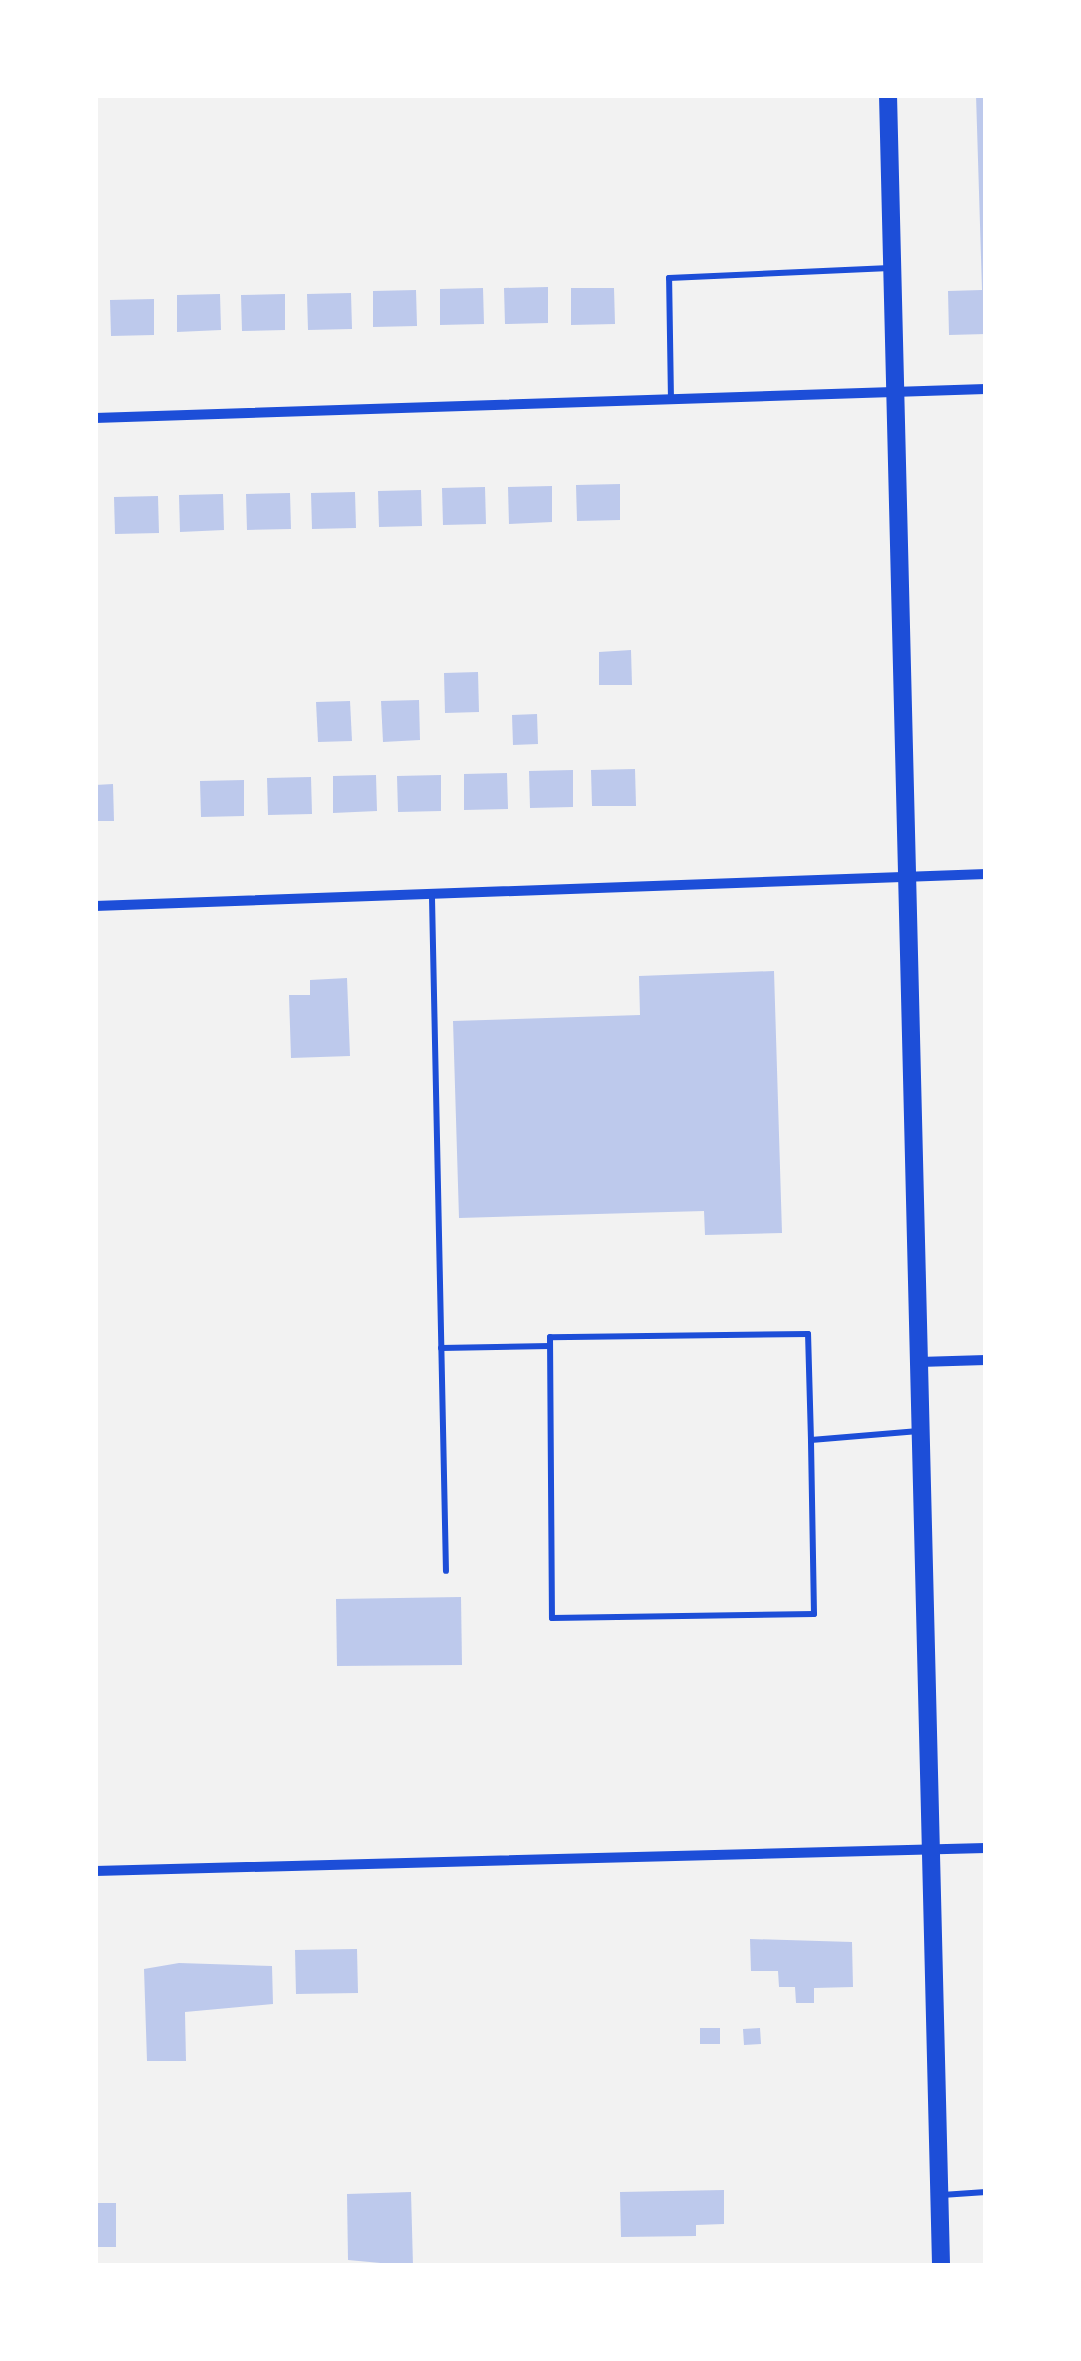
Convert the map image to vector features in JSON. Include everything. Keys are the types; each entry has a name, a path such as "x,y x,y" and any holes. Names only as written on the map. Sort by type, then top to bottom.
{"main road":[{"path":"888,95 940,2266"}],"street":[{"path":"95,418 671,402 986,388"},
{"path":"95,906 907,881 986,874"},
{"path":"918,1362 986,1360"},
{"path":"95,1871 986,1848"}],"lane":[{"path":"671,402 669,278 891,268"},
{"path":"432,898 446,1571"},
{"path":"808,1334 810,1440 814,1614 552,1618 550,1337 808,1334"},
{"path":"442,1348 550,1346"},
{"path":"810,1440 920,1430"},
{"path":"939,2196 986,2192"}],"building":[{"path":"976,95 986,95 986,334 949,335 948,291 982,290"},
{"path":"548,287 548,323 505,324 504,288"},
{"path":"483,288 484,324 440,325 440,289"},
{"path":"571,288 614,288 615,324 571,325"},
{"path":"416,290 417,326 373,327 373,291"},
{"path":"351,293 352,329 308,330 307,294"},
{"path":"220,294 221,330 177,332 177,295"},
{"path":"285,294 285,330 242,331 241,295"},
{"path":"154,299 154,335 111,336 110,300"},
{"path":"620,484 620,520 577,521 576,485"},
{"path":"552,486 552,522 509,524 508,487"},
{"path":"485,487 486,524 443,525 442,488"},
{"path":"421,490 422,526 379,527 378,491"},
{"path":"355,492 356,528 312,529 311,493"},
{"path":"290,493 291,529 247,530 246,494"},
{"path":"223,494 224,530 180,532 179,495"},
{"path":"158,496 159,533 115,534 114,497"},
{"path":"631,650 632,685 599,685 599,652"},
{"path":"478,672 479,712 445,713 444,673"},
{"path":"419,700 420,740 383,742 381,701"},
{"path":"350,701 352,741 318,742 316,702"},
{"path":"537,714 538,744 513,745 512,715"},
{"path":"635,769 636,806 592,806 591,770"},
{"path":"573,770 573,807 530,808 529,771"},
{"path":"507,773 508,809 464,810 464,774"},
{"path":"376,775 377,811 333,813 333,776"},
{"path":"441,775 441,811 398,812 397,776"},
{"path":"311,777 312,814 268,815 267,778"},
{"path":"244,780 244,816 201,817 200,781"},
{"path":"113,784 114,821 95,821 95,785"},
{"path":"774,971 782,1233 705,1235 704,1211 459,1218 453,1021 640,1015 639,976"},
{"path":"347,978 350,1056 291,1058 289,995 310,995 310,980"},
{"path":"461,1597 462,1665 337,1666 336,1599"},
{"path":"750,1939 852,1942 853,1987 814,1988 814,2003 796,2003 795,1987 779,1987 778,1971 751,1971"},
{"path":"357,1949 358,1993 296,1994 295,1950"},
{"path":"179,1963 272,1966 273,2004 185,2012 186,2061 147,2061 144,1969"},
{"path":"700,2028 720,2028 720,2044 700,2044"},
{"path":"760,2028 761,2044 744,2045 743,2029"},
{"path":"724,2190 724,2224 696,2225 696,2236 621,2237 620,2192"},
{"path":"411,2192 413,2266 348,2260 347,2194"},
{"path":"95,2203 116,2203 116,2247 95,2247"}]}
